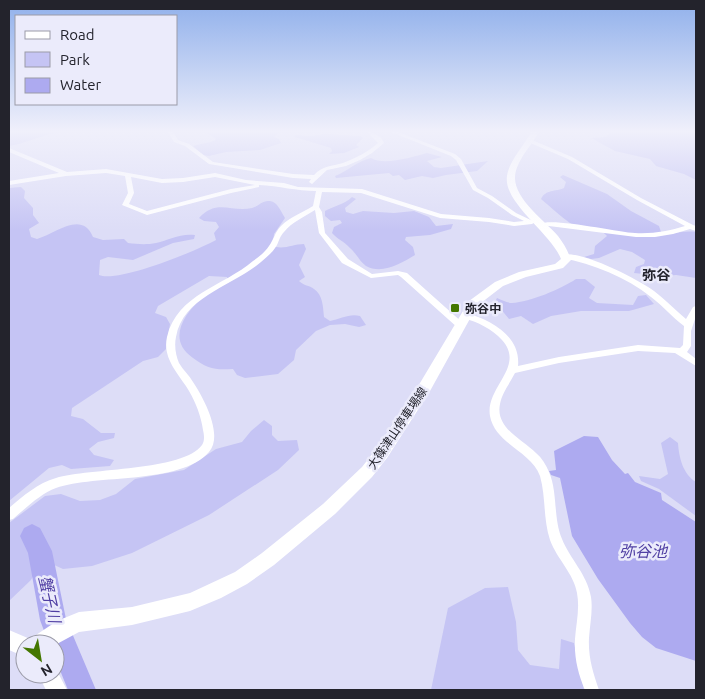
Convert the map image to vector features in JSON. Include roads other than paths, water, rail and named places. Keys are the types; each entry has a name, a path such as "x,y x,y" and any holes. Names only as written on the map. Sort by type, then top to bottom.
{"main road":[{"path":"517,165 511,183 537,222 565,256"},
{"name":"大篠津山停車場線","path":"54,634 79,622 132,616 190,602 234,581 268,559 329,509 367,472 382,453 414,404 474,304 492,288 523,274 559,266 564,263 565,256"}],"street":[{"path":"44,165 66,174"},
{"path":"221,165 314,178"},
{"path":"309,189 314,178 324,168 340,165"},
{"path":"461,165 475,189 514,214 537,222 638,236 693,227"},
{"path":"581,165 693,227"},
{"path":"9,183 66,174 106,171 172,181 209,175 222,175 246,182 284,185 292,188"},
{"path":"128,175 131,193 125,205 147,213 251,187 351,190 373,193 440,216 514,224 537,222"},
{"path":"320,189 316,207 319,212 320,231 340,257 371,276 398,273 404,275 464,321 490,326 510,343 514,351 513,370 496,397 495,417 497,424 503,431 535,458 545,476 554,534 578,577 583,590 585,604 582,642 584,664 592,690"},
{"path":"9,515 44,488 56,483 120,472 164,469 190,459 206,448 210,436 202,406 174,363 171,353 172,336 176,323 184,311 197,299 252,265 272,246 279,233 286,226 316,207"},
{"path":"565,256 578,258 634,281 654,295 687,324"},
{"path":"682,352 687,346 685,331 687,324 696,309"},
{"path":"513,370 559,360 638,348 665,348 682,352 696,363"}],"water":[{"name":"弥谷池","path":"584,436 598,437 612,460 625,474 628,473 635,482 661,493 662,500 696,522 696,661 656,648 642,637 598,579 572,536 560,478 551,475 549,471 556,470 554,451"}],"waterway":[{"name":"蟹子川","path":"32,536 40,551 53,620 82,690"}],"place":[{"name":"弥谷中","path":"455,308"}],"district":[{"name":"弥谷","path":"656,275"}]}
